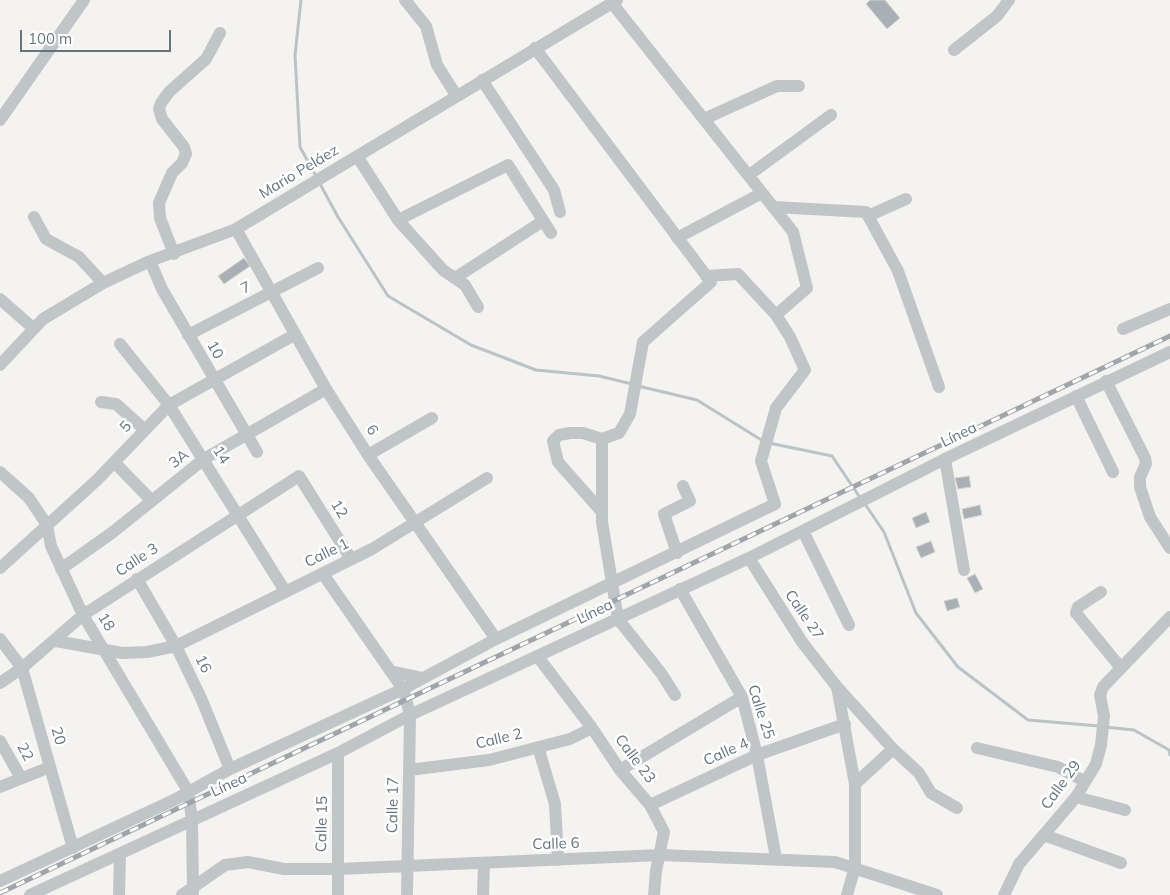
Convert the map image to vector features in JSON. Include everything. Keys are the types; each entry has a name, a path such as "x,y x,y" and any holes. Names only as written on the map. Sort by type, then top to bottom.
{"street":[{"path":"0,120 84,0"},
{"path":"405,0 426,26 437,65 456,95"},
{"path":"954,50 997,16 1009,0"},
{"path":"615,2 793,232 807,288 776,315 738,274 706,276"},
{"name":"Mario Peláez","path":"0,365 34,328 103,282 150,261 174,254 236,229 456,95 615,2"},
{"path":"174,254 160,218 159,203 172,173 182,163 186,154 184,147 162,119 161,103 169,92 206,59 220,33"},
{"path":"535,48 711,282 643,342 630,414 620,433 602,439 583,433 570,433 559,435 553,441 558,462 602,512"},
{"path":"482,80 554,190 560,212"},
{"path":"704,119 777,86 799,86"},
{"path":"748,176 832,116"},
{"path":"357,156 398,220 443,270 465,285 478,307"},
{"path":"398,220 508,165 551,233"},
{"path":"677,238 762,193"},
{"path":"868,216 906,199"},
{"path":"774,207 866,212 898,270 939,387"},
{"path":"34,217 46,239 79,257 103,282"},
{"path":"455,278 543,221"},
{"name":"6","path":"236,229 326,389 368,454 496,639"},
{"name":"10","path":"150,261 162,289 257,452"},
{"name":"7","path":"188,335 318,268"},
{"path":"0,299 34,328"},
{"path":"1123,329 1170,309"},
{"name":"Línea","path":"0,881 73,848 230,769 403,689 496,639 776,504 761,461 776,408 805,370 790,337 776,315"},
{"name":"5","path":"0,568 114,462 169,405 294,335"},
{"name":"14","path":"120,344 169,405 285,591"},
{"name":"Línea","path":"37,894 338,753 410,715 749,558 945,459 1170,352"},
{"path":"1106,381 1145,458 1146,464 1140,477 1140,487 1150,518 1170,548"},
{"name":"3A","path":"61,569 152,501 204,459 326,389"},
{"path":"1076,396 1113,472"},
{"path":"101,402 116,404 145,430"},
{"path":"368,454 432,418"},
{"path":"602,439 602,512 618,619 658,669 675,695"},
{"path":"945,459 964,570"},
{"path":"114,462 152,501"},
{"name":"18","path":"0,472 29,498 48,524 51,546 83,615 188,791"},
{"name":"Calle 3","path":"0,682 22,668 56,641 83,615 299,476"},
{"name":"12","path":"299,476 351,560"},
{"name":"Calle 1","path":"56,641 105,651 147,652 176,646 351,560 398,534 487,478"},
{"path":"677,553 664,514 690,501 683,486"},
{"path":"803,531 849,625"},
{"name":"Calle 27","path":"749,558 802,642 837,687 892,749 919,773 931,793 957,808"},
{"path":"322,574 403,689 410,715"},
{"name":"16","path":"137,579 176,646 201,698 230,769"},
{"name":"Calle 25","path":"680,589 742,697 757,755 776,858"},
{"path":"1101,592 1078,607 1076,613 1121,668"},
{"name":"Calle 29","path":"1004,895 1018,864 1076,797 1096,764 1101,746 1104,716 1100,695 1103,687 1170,617"},
{"name":"20","path":"0,639 22,668 73,848"},
{"name":"Calle 23","path":"538,657 592,728 620,770 650,805 664,832 661,855 656,872 654,895"},
{"path":"390,671 423,678"},
{"name":"Calle 27","path":"837,687 854,784 856,867 847,895"},
{"path":"620,770 742,697"},
{"name":"Calle 17","path":"407,895 410,715"},
{"name":"Calle 4","path":"650,805 757,755 845,724"},
{"name":"Calle 2","path":"410,770 489,760 570,739 592,728"},
{"name":"22","path":"0,741 21,778"},
{"path":"538,747 555,804 558,860"},
{"path":"977,748 1058,767 1084,781"},
{"path":"854,784 892,749"},
{"name":"Calle 15","path":"338,753 338,895"},
{"path":"0,787 50,767"},
{"path":"188,791 192,820 193,890"},
{"path":"1076,797 1125,810"},
{"path":"1044,835 1121,863"},
{"path":"119,895 120,854"},
{"name":"Calle 6","path":"182,895 193,890 225,865 248,862 284,869 338,869 661,855 776,858 835,862 856,867 937,895"},
{"path":"483,895 484,863"}],"building":[{"path":"870,0 885,0 900,18 887,29 866,4"},
{"path":"244,258 250,266 224,284 218,276"},
{"path":"969,476 971,487 958,489 955,478"},
{"path":"980,505 982,515 964,519 962,509"},
{"path":"926,512 930,522 916,528 912,518"},
{"path":"931,541 935,552 921,558 916,547"},
{"path":"975,574 983,589 975,593 967,578"},
{"path":"957,598 960,607 947,611 944,601"}],"waterway":[{"path":"301,0 295,55 300,147 316,176"},
{"path":"319,182 338,217 388,296 471,345 536,370 599,376 632,384"},
{"path":"638,386 697,400 763,441"},
{"path":"769,443 832,456 861,499"},
{"path":"865,504 884,532 916,613 958,667 1028,720 1099,726"},
{"path":"1105,727 1134,730 1169,750 1170,755"}],"railway":[{"path":"0,893 1170,336"}]}
